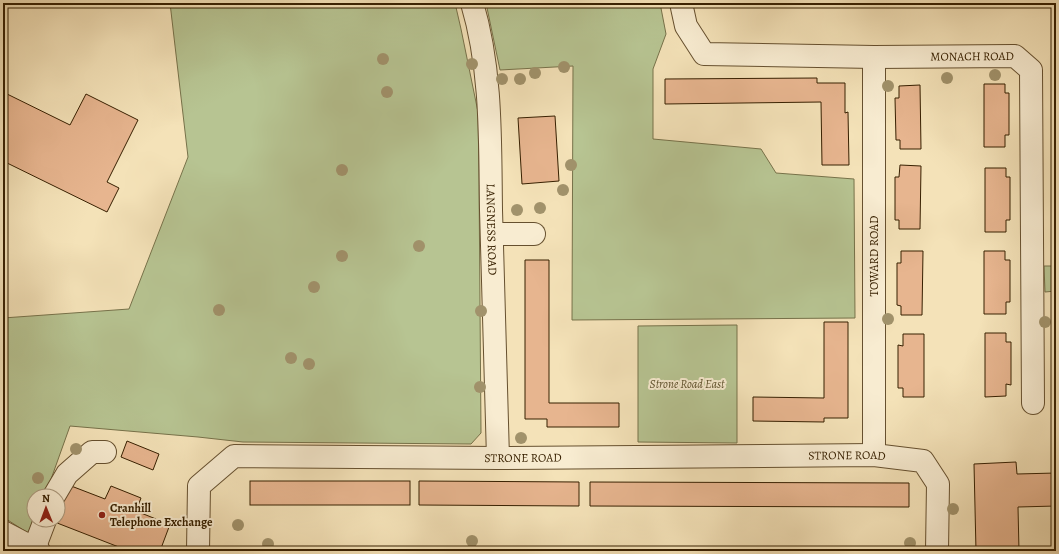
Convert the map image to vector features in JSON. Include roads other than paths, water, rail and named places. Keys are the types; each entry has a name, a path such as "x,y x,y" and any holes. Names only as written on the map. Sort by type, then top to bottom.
{"street":[{"name":"LANGNESS ROAD","path":"472,3 480,28 489,99 498,458"},
{"name":"MONACH ROAD","path":"681,3 686,26 704,54 874,57 1015,56 1031,70 1033,402"},
{"name":"TOWARD ROAD","path":"874,57 874,455"},
{"path":"492,234 534,234"},
{"path":"59,488 67,474 92,452 105,452"},
{"name":"STRONE ROAD","path":"198,551 199,486 234,456 498,458 874,455 923,461 938,484 937,551"},
{"path":"3,532 36,550 43,528"}],"place":[{"name":"Cranhill Telephone Exchange","path":"102,515"}],"park label":[{"name":"Strone Road East","path":"687,384"}]}
